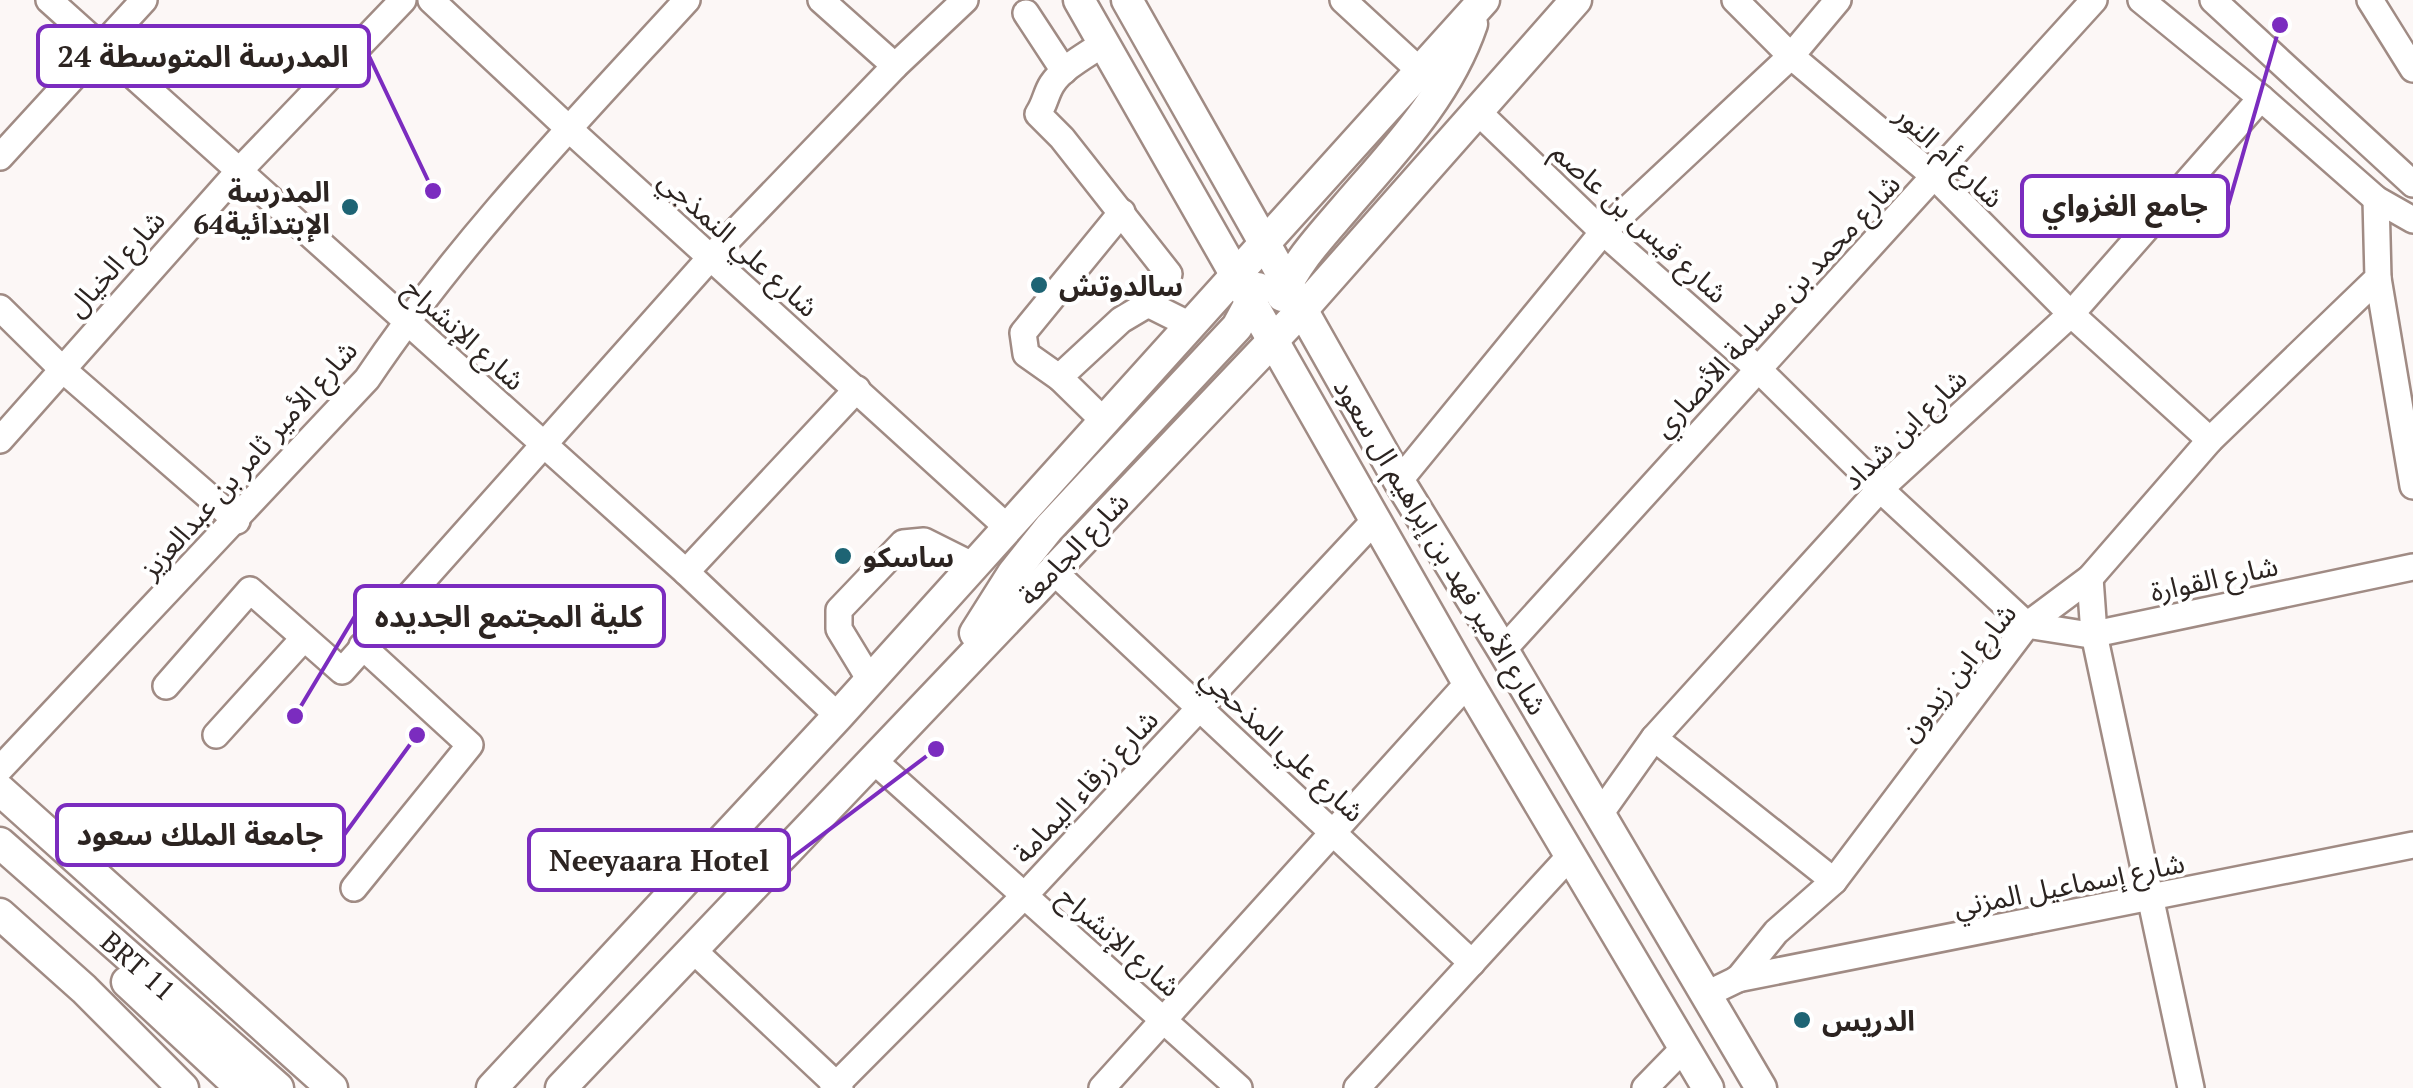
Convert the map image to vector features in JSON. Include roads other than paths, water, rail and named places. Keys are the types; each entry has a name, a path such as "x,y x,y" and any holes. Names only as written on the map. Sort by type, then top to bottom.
{"main road":[{"name":"شارع الأمير فهد بن إبراهيم ال سعود","path":"1079,0 1468,683 1708,1088"},
{"name":"شارع الأمير فهد بن إبراهيم ال سعود","path":"1126,0 1399,480 1504,650 1761,1088"},
{"name":"شارع الجامعة","path":"561,1088 1274,338 1294,297 1476,110 1576,0"},
{"path":"492,1088 838,716 1480,4"},
{"path":"1294,297 1306,253 1427,110 1462,50 1480,4"},
{"path":"956,672 997,596 1031,550 1237,327 1260,282 1265,244"},
{"path":"0,790 332,1088"},
{"name":"BRT 11","path":"0,843 278,1088"},
{"name":"BRT 11","path":"0,865 241,1088"},
{"path":"0,914 84,989 184,1088"}],"street":[{"name":"شارع الإنشراح","path":"49,0 686,572 838,716"},
{"path":"0,157 144,0"},
{"name":"شارع الخيال","path":"0,440 238,172 403,0"},
{"name":"شارع علي النمذجي","path":"432,0 568,129 1008,528"},
{"name":"شارع الأمير ثامر بن عبدالعزيز","path":"0,769 367,379 406,321 568,129 687,0"},
{"path":"821,0 896,66"},
{"path":"166,686 250,590 342,671 710,258 964,0"},
{"path":"1343,0 1419,70"},
{"name":"شارع أم النور","path":"1735,0 1790,56 1934,177 2071,314 2210,440"},
{"path":"1399,480 1603,232 1790,56 1838,0"},
{"name":"شارع محمد بن مسلمة الأنصاري","path":"1504,650 2094,0"},
{"path":"2141,0 2376,200 2413,220"},
{"path":"2212,0 2413,184"},
{"path":"2370,0 2413,69"},
{"path":"1026,13 1064,72"},
{"path":"1060,378 1122,320 1148,304 1169,274 1062,138 1038,114 1047,100 1048,88 1104,43"},
{"name":"شارع ابن شداد","path":"1600,814 1654,738 1880,489 2071,314 2260,98"},
{"name":"شارع قيس بن عاصم","path":"1476,110 1603,232 1757,368 2027,625"},
{"path":"2376,200 2378,278 2413,486"},
{"path":"1104,422 1060,378 1026,354 1023,333 1122,212"},
{"name":"شارع ابن زيدون","path":"1706,994 1736,979 1776,932 1834,881 2027,625 2090,578 2210,440 2378,278"},
{"path":"1148,304 1190,325"},
{"path":"0,308 61,368 237,520"},
{"path":"686,572 857,388"},
{"name":"شارع زرقاء اليمامة","path":"836,1087 1024,896 1375,520"},
{"path":"870,680 839,629 839,610 903,543 924,541 974,566"},
{"name":"شارع القوارة","path":"2027,625 2094,634 2413,567"},
{"name":"شارع علي المذحجي","path":"1052,570 1472,963"},
{"path":"2090,578 2094,634 2191,1088"},
{"path":"216,735 304,638"},
{"path":"354,888 470,745 362,646"},
{"path":"1102,1088 1468,683"},
{"path":"1654,738 1834,881"},
{"name":"شارع الإنشراح","path":"872,758 1239,1088"},
{"name":"شارع إسماعيل المزني","path":"1736,979 2413,845"},
{"path":"1358,1088 1569,857"},
{"path":"693,950 836,1087"},
{"path":"1645,1088 1684,1048"}],"place":[{"name":"جامع الغزواي","path":"2280,25"},
{"name":"المدرسة المتوسطة 24","path":"433,191"},
{"name":"المدرسة الإبتدائية64","path":"350,207"},
{"name":"سالدوتش","path":"1039,285"},
{"name":"ساسكو","path":"843,556"},
{"name":"كلية المجتمع الجديده","path":"295,716"},
{"name":"جامعة الملك سعود","path":"417,735"},
{"name":"Neeyaara Hotel","path":"936,749"},
{"name":"الدريس","path":"1802,1020"}]}
